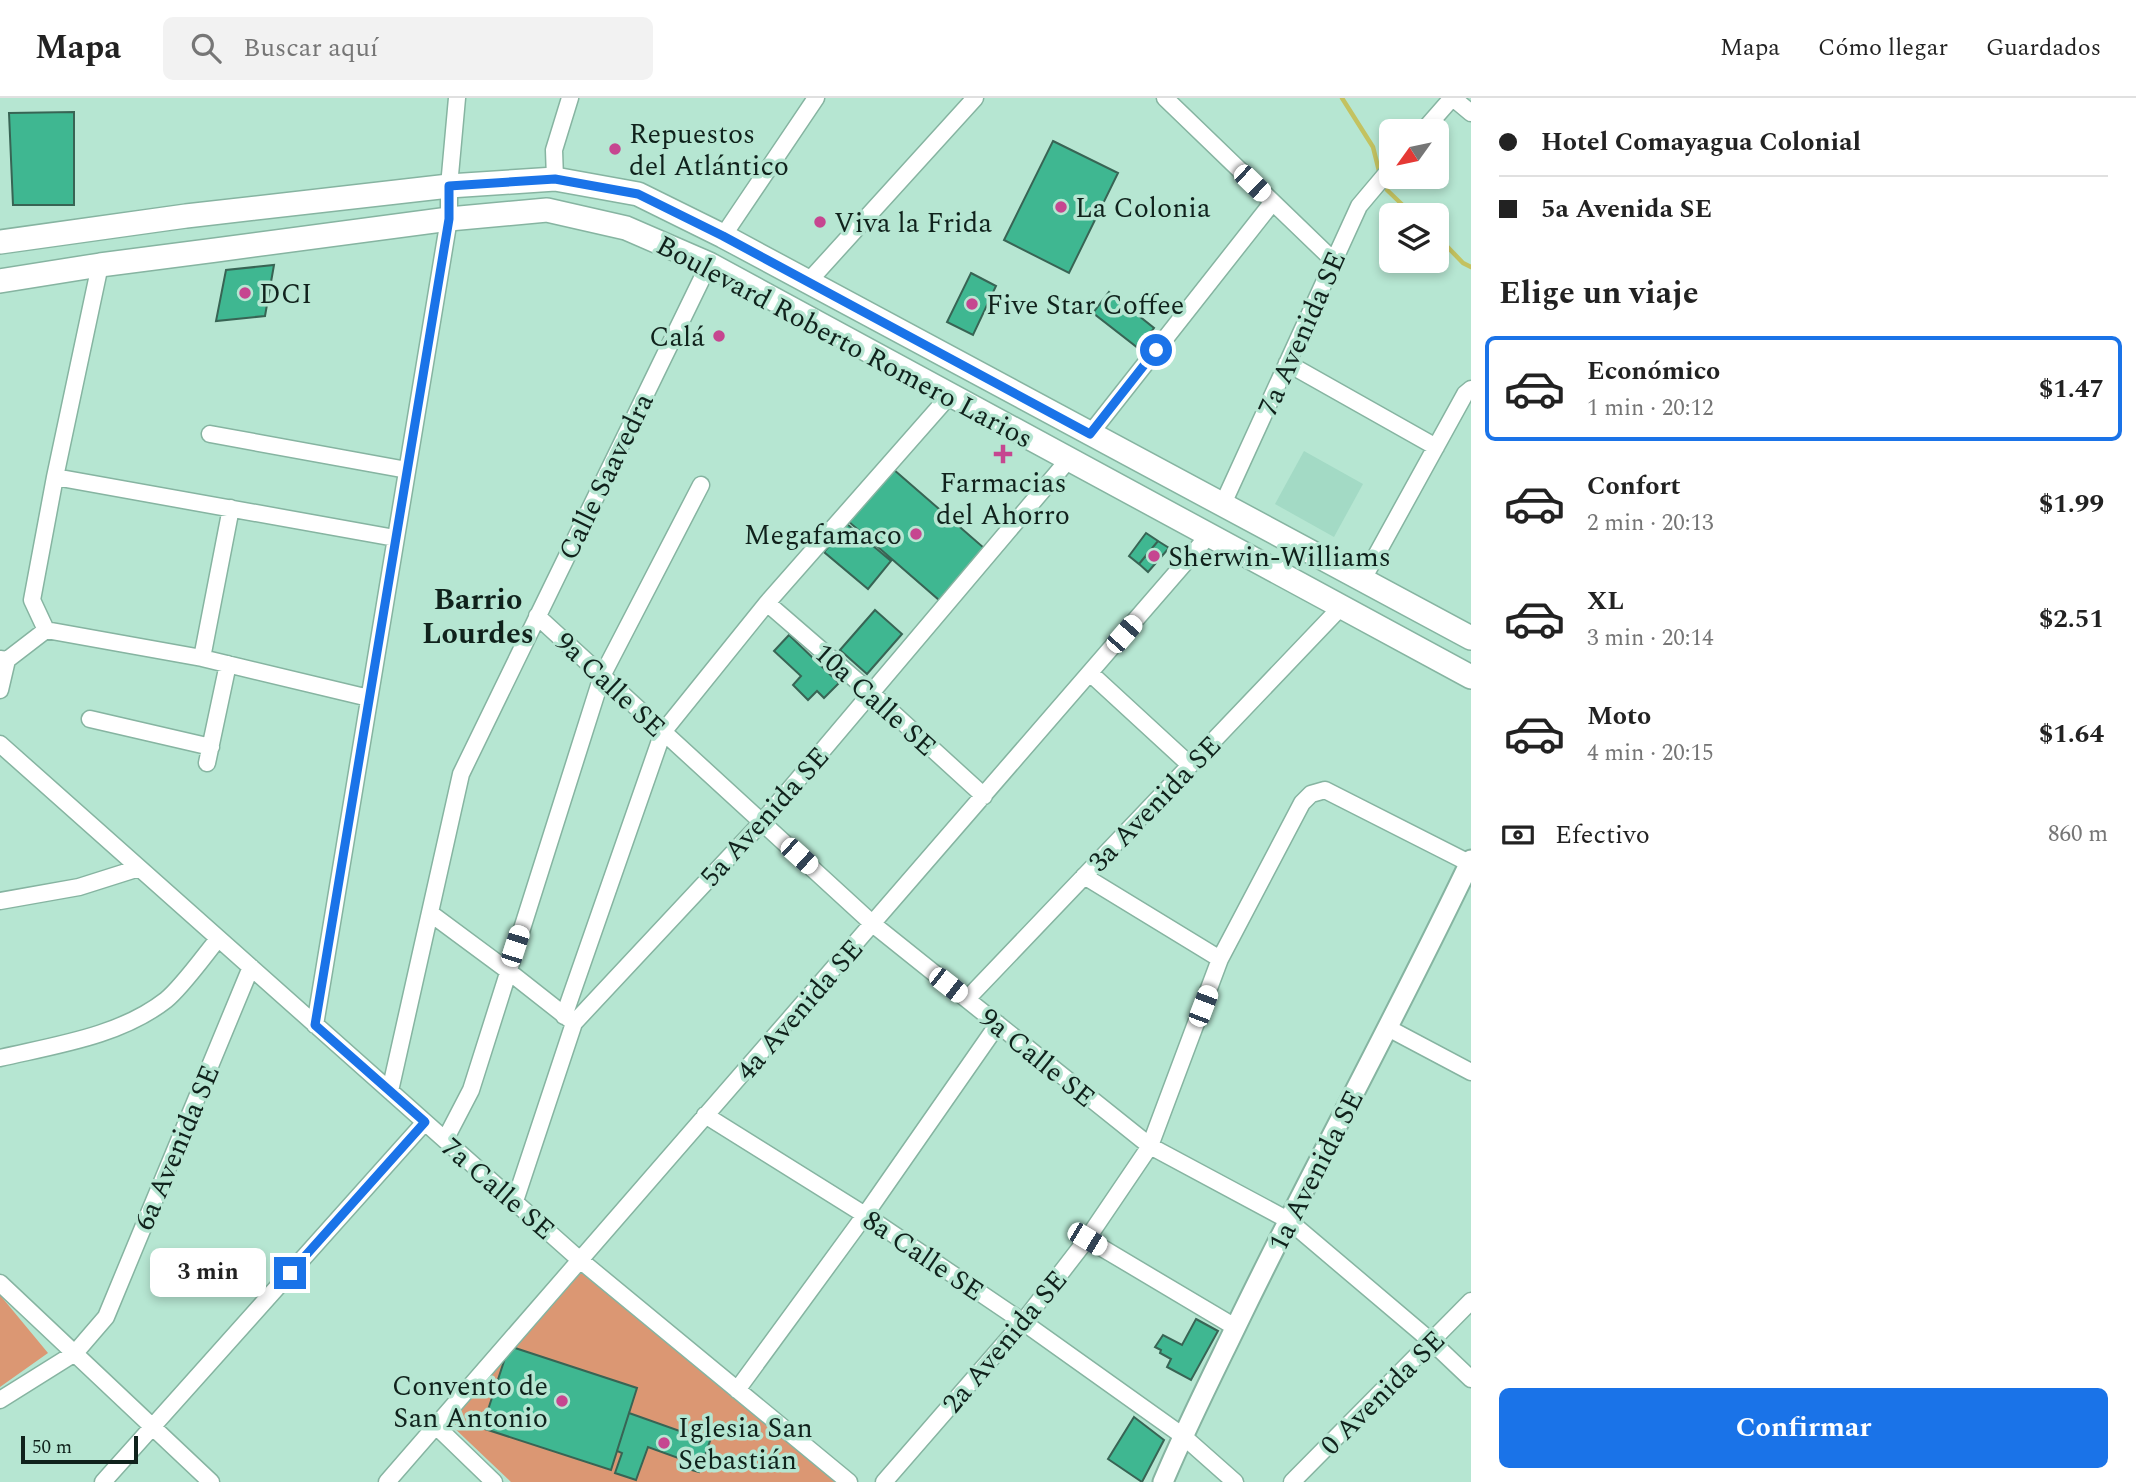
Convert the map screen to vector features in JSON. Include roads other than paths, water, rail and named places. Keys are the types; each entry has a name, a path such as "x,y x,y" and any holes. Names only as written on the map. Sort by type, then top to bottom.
{"main road":[{"name":"Boulevard Roberto Romero Larios","path":"0,242 186,216 449,186 555,179 638,194 723,236 1471,638"},
{"name":"Boulevard Roberto Romero Larios","path":"0,281 100,265 449,219 547,210 626,228 709,264 1471,677"}],"street":[{"path":"315,1025 449,219 449,186 457,98"},
{"path":"555,179 554,150 570,98"},
{"path":"723,236 816,98"},
{"path":"808,282 975,98"},
{"path":"1434,119 1453,98 1471,113"},
{"path":"1173,101 1272,203 1334,261"},
{"name":"7a Avenida SE","path":"1223,506 1359,206 1379,182"},
{"path":"1090,434 1272,203"},
{"name":"Calle Saavedra","path":"390,1091 461,774 709,264"},
{"path":"46,630 32,600 100,265"},
{"path":"1287,363 1436,447"},
{"path":"1362,581 1465,394 1471,389"},
{"path":"430,913 569,1019 663,732 767,603 950,395"},
{"path":"210,435 407,470"},
{"name":"5a Avenida SE","path":"515,1201 569,1019 762,822 1069,459"},
{"path":"55,477 396,538"},
{"path":"445,1140 471,1090 602,676 701,485"},
{"path":"202,658 231,508"},
{"name":"4a Avenida SE","path":"387,1482 705,1115 874,925 1209,535"},
{"name":"10a Calle SE","path":"767,603 872,693 984,796"},
{"name":"3a Avenida SE","path":"967,999 1341,607"},
{"name":"9a Calle SE","path":"537,616 874,925 1150,1146 1288,1220 1432,1342 1471,1379"},
{"path":"0,690 4,660 46,630 202,658 369,698"},
{"path":"208,764 228,664"},
{"path":"1090,673 1190,765"},
{"path":"90,719 211,747"},
{"name":"7a Calle SE","path":"0,744 580,1260 849,1482"},
{"name":"2a Avenida SE","path":"884,1482 1023,1322 1087,1239 1150,1146 1220,959 1302,803 1311,794 1325,790 1470,862"},
{"name":"1a Avenida SE","path":"1163,1482 1235,1327 1470,862"},
{"path":"0,901 79,887 139,868"},
{"path":"1084,876 1220,959"},
{"path":"0,1058 106,1032 137,1018 167,999 218,939"},
{"name":"6a Avenida SE","path":"0,1400 75,1353 106,1317 251,967"},
{"path":"737,1390 865,1215 998,1024"},
{"path":"1388,1028 1471,1072"},
{"name":"8a Calle SE","path":"705,1115 865,1215 1023,1322 1183,1436 1235,1482"},
{"path":"103,1482 425,1122"},
{"path":"1087,1239 1235,1327"},
{"path":"0,1283 211,1482"},
{"name":"0 Avenida SE","path":"1292,1482 1471,1301"},
{"path":"436,1426 494,1482"}],"waterway":[{"path":"1342,98 1373,147 1379,171"},
{"path":"1386,189 1401,203"},
{"path":"1449,248 1471,267"}],"place":[{"name":"Repuestos del Atlántico","path":"615,149"},
{"name":"La Colonia","path":"1061,207"},
{"name":"Viva la Frida","path":"820,222"},
{"name":"DCI","path":"245,293"},
{"name":"Five Star Coffee","path":"972,304"},
{"name":"Calá","path":"719,336"},
{"name":"Farmacias del Ahorro","path":"1003,454"},
{"name":"Megafamaco","path":"916,534"},
{"name":"Sherwin-Williams","path":"1154,556"},
{"name":"Convento de San Antonio","path":"562,1401"},
{"name":"Iglesia San Sebastián","path":"664,1443"}],"district":[{"name":"Barrio Lourdes","path":"478,616"}]}
